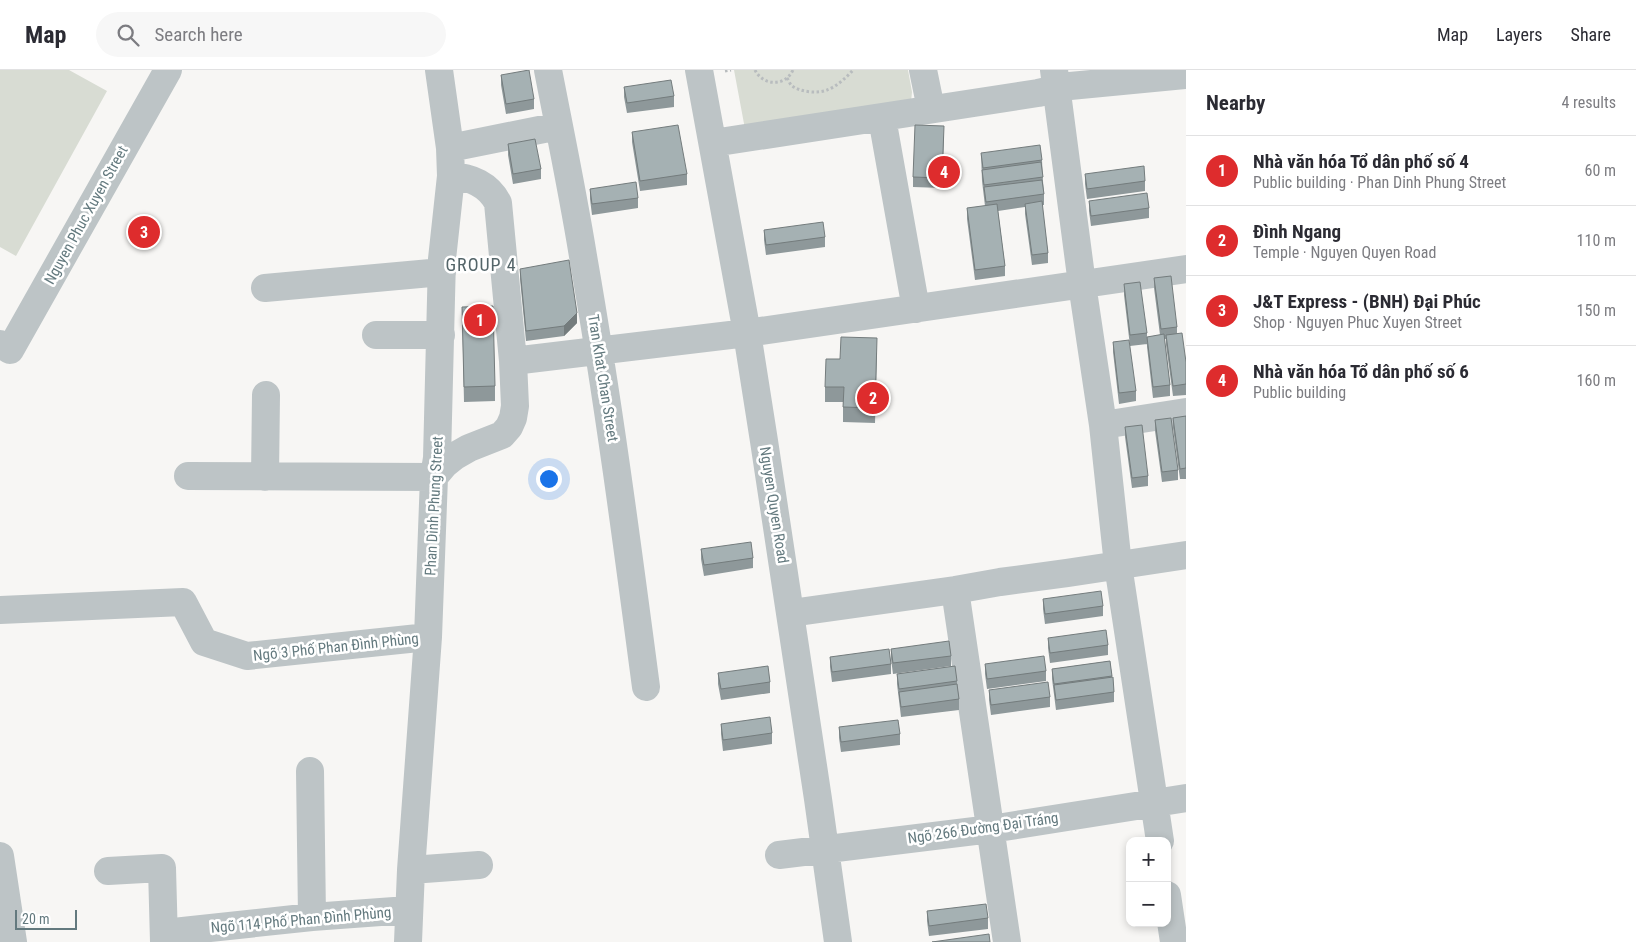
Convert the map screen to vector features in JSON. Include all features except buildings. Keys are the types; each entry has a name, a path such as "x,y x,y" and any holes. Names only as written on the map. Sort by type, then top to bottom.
{"street":[{"name":"Nguyen Phuc Xuyen Street","path":"3,355 168,70"},
{"name":"Phan Dinh Phung Street","path":"408,942 408,910 428,637 434,478 437,458 442,272 452,176 439,70"},
{"name":"Tran Khat Chan Street","path":"548,70 599,350 614,445 646,687"},
{"path":"922,70 931,109"},
{"name":"Nguyen Quyen Road","path":"712,71 713,143 747,333 791,613 838,942"},
{"path":"713,143 931,109 1055,80 1070,86 1186,75"},
{"path":"1055,80 1082,284 1104,424 1118,565 1159,837"},
{"path":"882,118 916,309"},
{"path":"450,148 559,126"},
{"path":"188,476 434,478 445,464 455,456 469,448 502,435 509,427 515,406 513,361 498,203 483,185 460,176 452,176"},
{"path":"513,361 747,333 1186,269"},
{"path":"264,288 442,272"},
{"path":"376,336 441,335"},
{"path":"265,477 266,395"},
{"path":"1104,424 1186,412"},
{"path":"791,613 1186,555"},
{"path":"955,590 1007,942"},
{"name":"Ngõ 3 Phố Phan Đình Phùng","path":"0,610 183,602 204,642 247,656 428,637"},
{"path":"310,771 312,917"},
{"name":"Ngõ 266 Đường Đại Tráng","path":"779,855 991,829 1186,798"},
{"path":"0,856 13,942"},
{"path":"411,870 480,865"},
{"path":"108,871 162,868 164,938"},
{"name":"Ngõ 114 Phố Phan Đình Phùng","path":"164,938 312,917 408,910"},
{"path":"1171,922 1174,942"}],"path":[{"path":"712,71 731,70"},
{"path":"755,70 760,78 769,82 779,82 787,78 793,70"},
{"path":"787,78 794,86 804,90 820,92 828,90 853,70"}],"shaded area":[{"path":"0,70 69,70 107,91 16,256 0,247"},
{"path":"734,70 908,70 912,92 911,102 745,129"}],"place":[{"name":"Nhà văn hóa Tổ dân phố số 6","path":"944,172"},
{"name":"J&T Express - (BNH) Đại Phúc","path":"144,232"},
{"name":"Nhà văn hóa Tổ dân phố số 4","path":"480,320"},
{"name":"Đình Ngang","path":"873,398"}],"district":[{"name":"GROUP 4","path":"481,265"}]}
